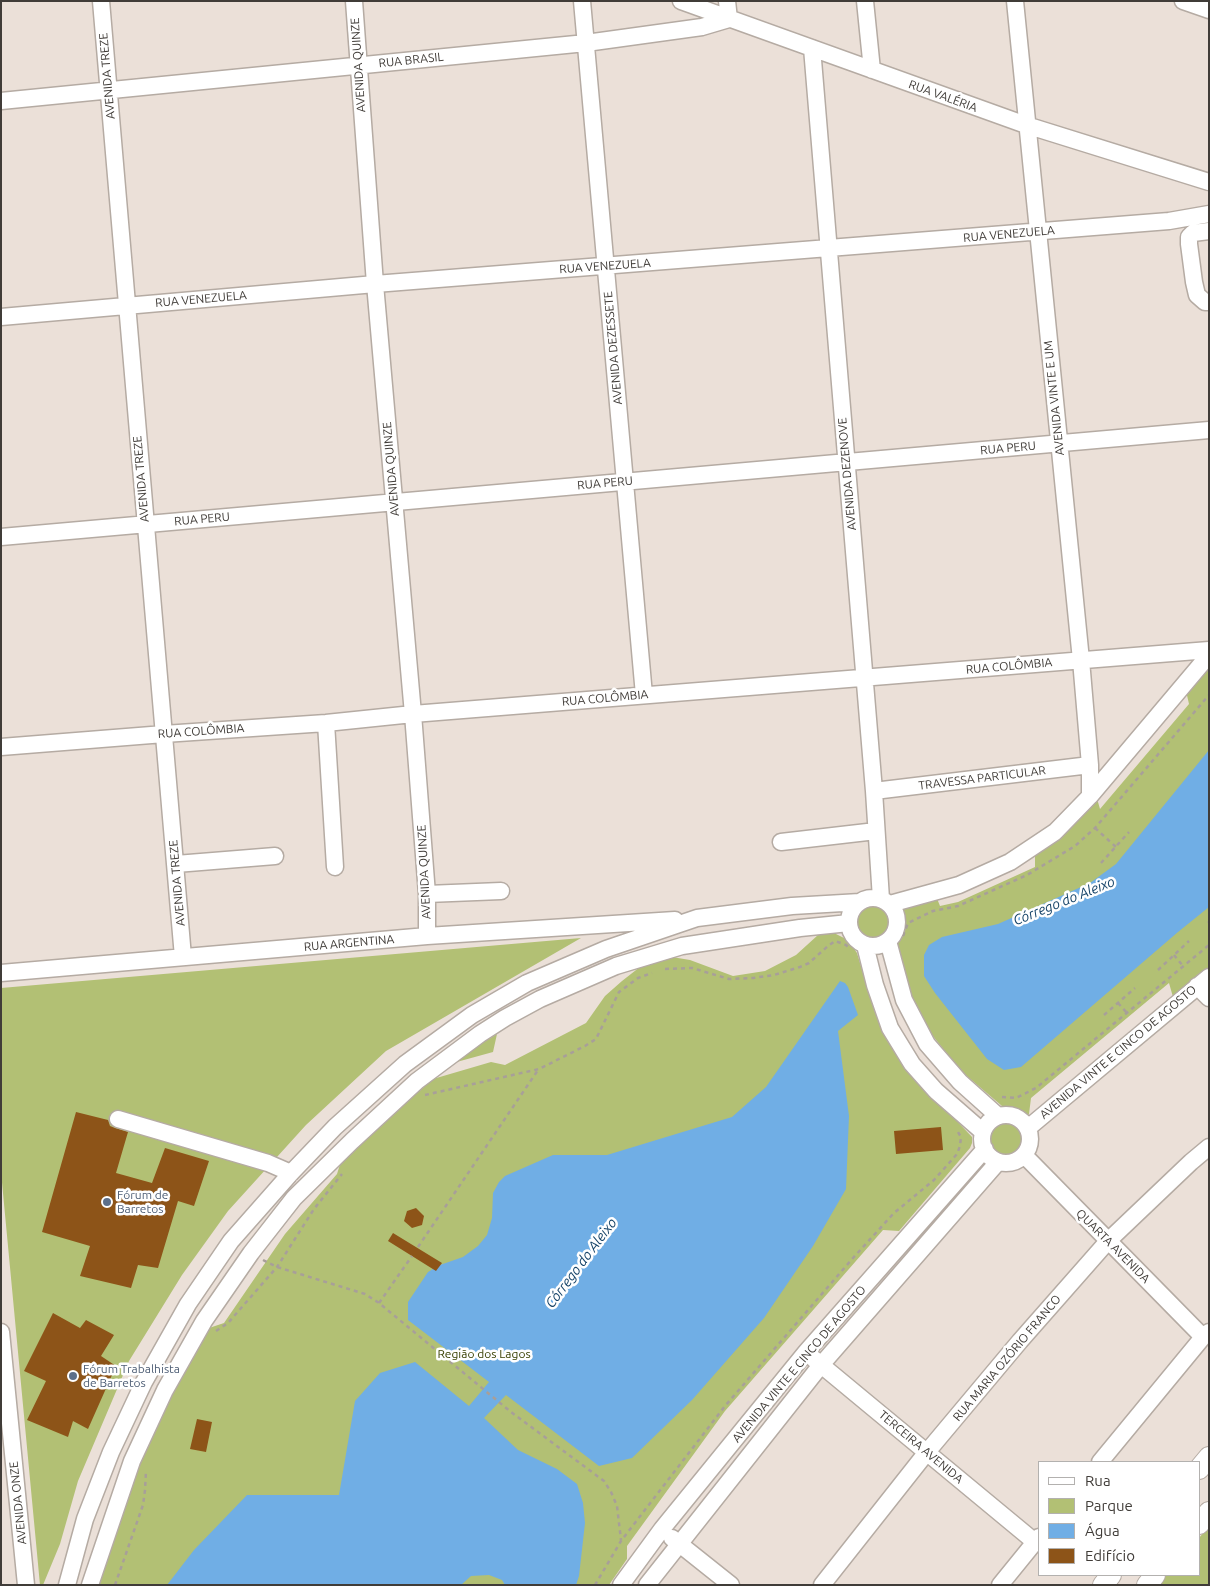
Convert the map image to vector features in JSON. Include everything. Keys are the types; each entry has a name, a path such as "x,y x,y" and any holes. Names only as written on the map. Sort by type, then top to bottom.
{"main road":[{"path":"1200,1468 1209,1457"},
{"path":"1200,1523 1209,1512"}],"street":[{"name":"AVENIDA TREZE","path":"101,1 184,957"},
{"name":"AVENIDA QUINZE","path":"354,1 375,284 427,894 427,936"},
{"name":"AVENIDA DEZESSETE","path":"582,1 644,695"},
{"name":"RUA VALÉRIA","path":"681,1 1026,125 1209,182"},
{"path":"727,1 729,19"},
{"path":"865,1 872,70"},
{"name":"AVENIDA VINTE E UM","path":"1015,1 1081,660 1090,765 1090,796"},
{"path":"1183,1 1209,10"},
{"name":"RUA BRASIL","path":"1,101 586,43 702,27 729,19"},
{"name":"AVENIDA DEZENOVE","path":"812,48 876,831 886,902"},
{"name":"RUA VENEZUELA","path":"1,317 375,284 1169,221 1209,214"},
{"path":"1209,231 1193,232 1189,237 1188,244 1197,295 1205,302 1209,302"},
{"name":"RUA PERU","path":"1,537 1209,430"},
{"name":"RUA COLÔMBIA","path":"1,747 326,723 412,714 1209,650"},
{"path":"67,1585 85,1519 111,1452 144,1382 188,1304 231,1241 291,1173 334,1127 404,1064 472,1015 527,983 606,949 697,918 792,906 860,902 871,898 886,902 960,885 1010,862 1055,832 1090,796 1209,655"},
{"path":"326,723 335,867"},
{"name":"TRAVESSA PARTICULAR","path":"874,791 1090,765"},
{"path":"781,842 876,831"},
{"path":"176,864 275,856"},
{"path":"427,894 501,891"},
{"path":"860,902 851,911 849,924 875,985 890,1028 912,1064 936,1091 983,1132"},
{"path":"886,902 895,911 897,919 894,935 904,1000 927,1044 960,1082 998,1116"},
{"name":"RUA ARGENTINA","path":"1,973 427,936 697,918"},
{"path":"90,1585 132,1461 165,1390 204,1321 250,1253 294,1198 359,1134 417,1081 504,1018 540,999 616,966 682,946 800,928 849,924"},
{"path":"859,948 895,942"},
{"path":"1203,982 1209,998"},
{"name":"AVENIDA VINTE E CINCO DE AGOSTO","path":"1028,1128 1203,982"},
{"path":"1010,1115 1020,1119 1028,1128 1030,1137 1029,1147 1024,1155 1016,1161 1008,1163 998,1162 990,1157 985,1149 982,1141 983,1132 989,1122 998,1116 1010,1115"},
{"path":"118,1119 268,1163 291,1173"},
{"name":"RUA MARIA OZÓRIO FRANCO","path":"822,1585 927,1452 1108,1240 1209,1147"},
{"name":"AVENIDA VINTE E CINCO DE AGOSTO","path":"621,1585 662,1529 806,1352 985,1149"},
{"name":"QUARTA AVENIDA","path":"1024,1155 1108,1240 1206,1334"},
{"name":"AVENIDA VINTE E CINCO DE AGOSTO","path":"647,1585 821,1364 998,1162"},
{"name":"AVENIDA ONZE","path":"1,1332 26,1585"},
{"path":"1101,1461 1206,1334"},
{"name":"TERCEIRA AVENIDA","path":"806,1352 927,1452 1037,1539"},
{"path":"662,1529 731,1585"},
{"path":"1000,1585 1037,1539"}],"path":[{"path":"895,942 903,936 908,923 933,911 958,906 1027,875 1075,846 1095,828 1208,697"},
{"path":"1095,828 1116,847"},
{"path":"1101,864 1129,832"},
{"path":"1158,970 1189,941"},
{"path":"424,1095 539,1068 596,1039 619,992 638,978 651,973 666,968 692,968 729,979 753,978 774,975 800,967 836,942 859,948"},
{"path":"997,1095 1004,1098 1016,1098 1036,1088 1209,945"},
{"path":"1174,955 1183,966"},
{"path":"1104,1015 1136,988"},
{"path":"1118,1003 1127,1013"},
{"path":"418,1247 539,1068"},
{"path":"595,1585 621,1541 725,1406 894,1213 934,1180 957,1154 960,1146 960,1137 954,1125"},
{"path":"215,1331 228,1323 278,1267 314,1209 342,1174"},
{"path":"250,1253 278,1267 365,1294 379,1303 478,1386 604,1481 617,1506 621,1541"},
{"path":"379,1303 412,1256"},
{"path":"115,1585 143,1505 146,1465"}],"green space":[{"path":"1209,663 1209,967 1173,997 1169,983 1031,1098 1029,1114 1026,1117 1002,1106 961,1071 928,1030 909,990 899,953 896,937 903,914 901,905 936,896 940,906 958,902 1035,867 1035,852 1096,795 1100,809 1189,704 1186,691"},
{"path":"873,905 880,906 885,910 889,915 889,929 885,934 880,938 873,939 866,938 861,934 857,929 856,922 857,915 861,910 866,906"},
{"name":"Região dos Lagos","path":"834,933 848,940 857,953 883,1028 918,1080 972,1137 972,1143 970,1148 899,1231 883,1230 725,1411 627,1546 627,1559 609,1585 97,1585 131,1481 156,1423 193,1354 209,1328 224,1323 285,1234 337,1174 342,1158 433,1079 491,1062 505,1065 586,1023 605,996 645,963 672,957 690,960 733,976 765,971 796,955 818,935"},
{"path":"581,938 386,1051 306,1125 228,1211 182,1275 129,1361 78,1481 60,1544 43,1585 40,1585 1,1172 1,988"},
{"path":"497,1034 493,1052 453,1063 472,1049"},
{"path":"1006,1123 1013,1124 1018,1128 1022,1133 1022,1147 1018,1152 1013,1156 1006,1157 999,1156 994,1152 990,1147 989,1140 990,1133 994,1128 999,1124"},
{"path":"1209,1526 1209,1585 1159,1585 1165,1576 1200,1576 1200,1537"}],"water":[{"name":"Córrego do Aleixo","path":"1209,750 1209,907 1021,1067 1004,1070 987,1059 935,993 924,976 924,955 929,945 942,937 998,924 1090,883 1116,864"},
{"name":"Córrego do Aleixo","path":"840,981 848,987 858,1015 838,1031 849,1116 846,1189 813,1246 764,1318 692,1400 632,1458 599,1466 506,1395 484,1418 518,1450 557,1469 577,1484 583,1503 585,1523 579,1576 576,1585 505,1585 502,1580 489,1575 471,1576 461,1585 167,1585 194,1550 247,1495 339,1495 355,1401 380,1373 415,1362 469,1406 489,1382 408,1320 408,1302 428,1272 440,1265 463,1257 478,1246 487,1235 492,1218 493,1193 505,1176 553,1155 607,1155 732,1117 766,1087"}],"building":[{"name":"Fórum de Barretos","path":"76,1112 108,1120 110,1126 128,1132 116,1173 152,1183 165,1148 209,1161 194,1206 178,1201 158,1268 138,1265 131,1288 80,1276 90,1246 42,1232"},
{"path":"941,1127 943,1150 896,1154 894,1131"},
{"path":"416,1208 424,1216 422,1225 412,1228 404,1221 407,1211"},
{"path":"393,1233 442,1263 436,1271 388,1241"},
{"name":"Fórum Trabalhista de Barretos","path":"53,1313 80,1328 86,1320 114,1335 101,1356 116,1366 88,1429 73,1421 68,1437 27,1420 46,1381 24,1371"},
{"path":"197,1419 212,1422 206,1452 190,1449"}],"place":[{"name":"Fórum de Barretos","path":"107,1202"},
{"name":"Fórum Trabalhista de Barretos","path":"73,1376"}]}
